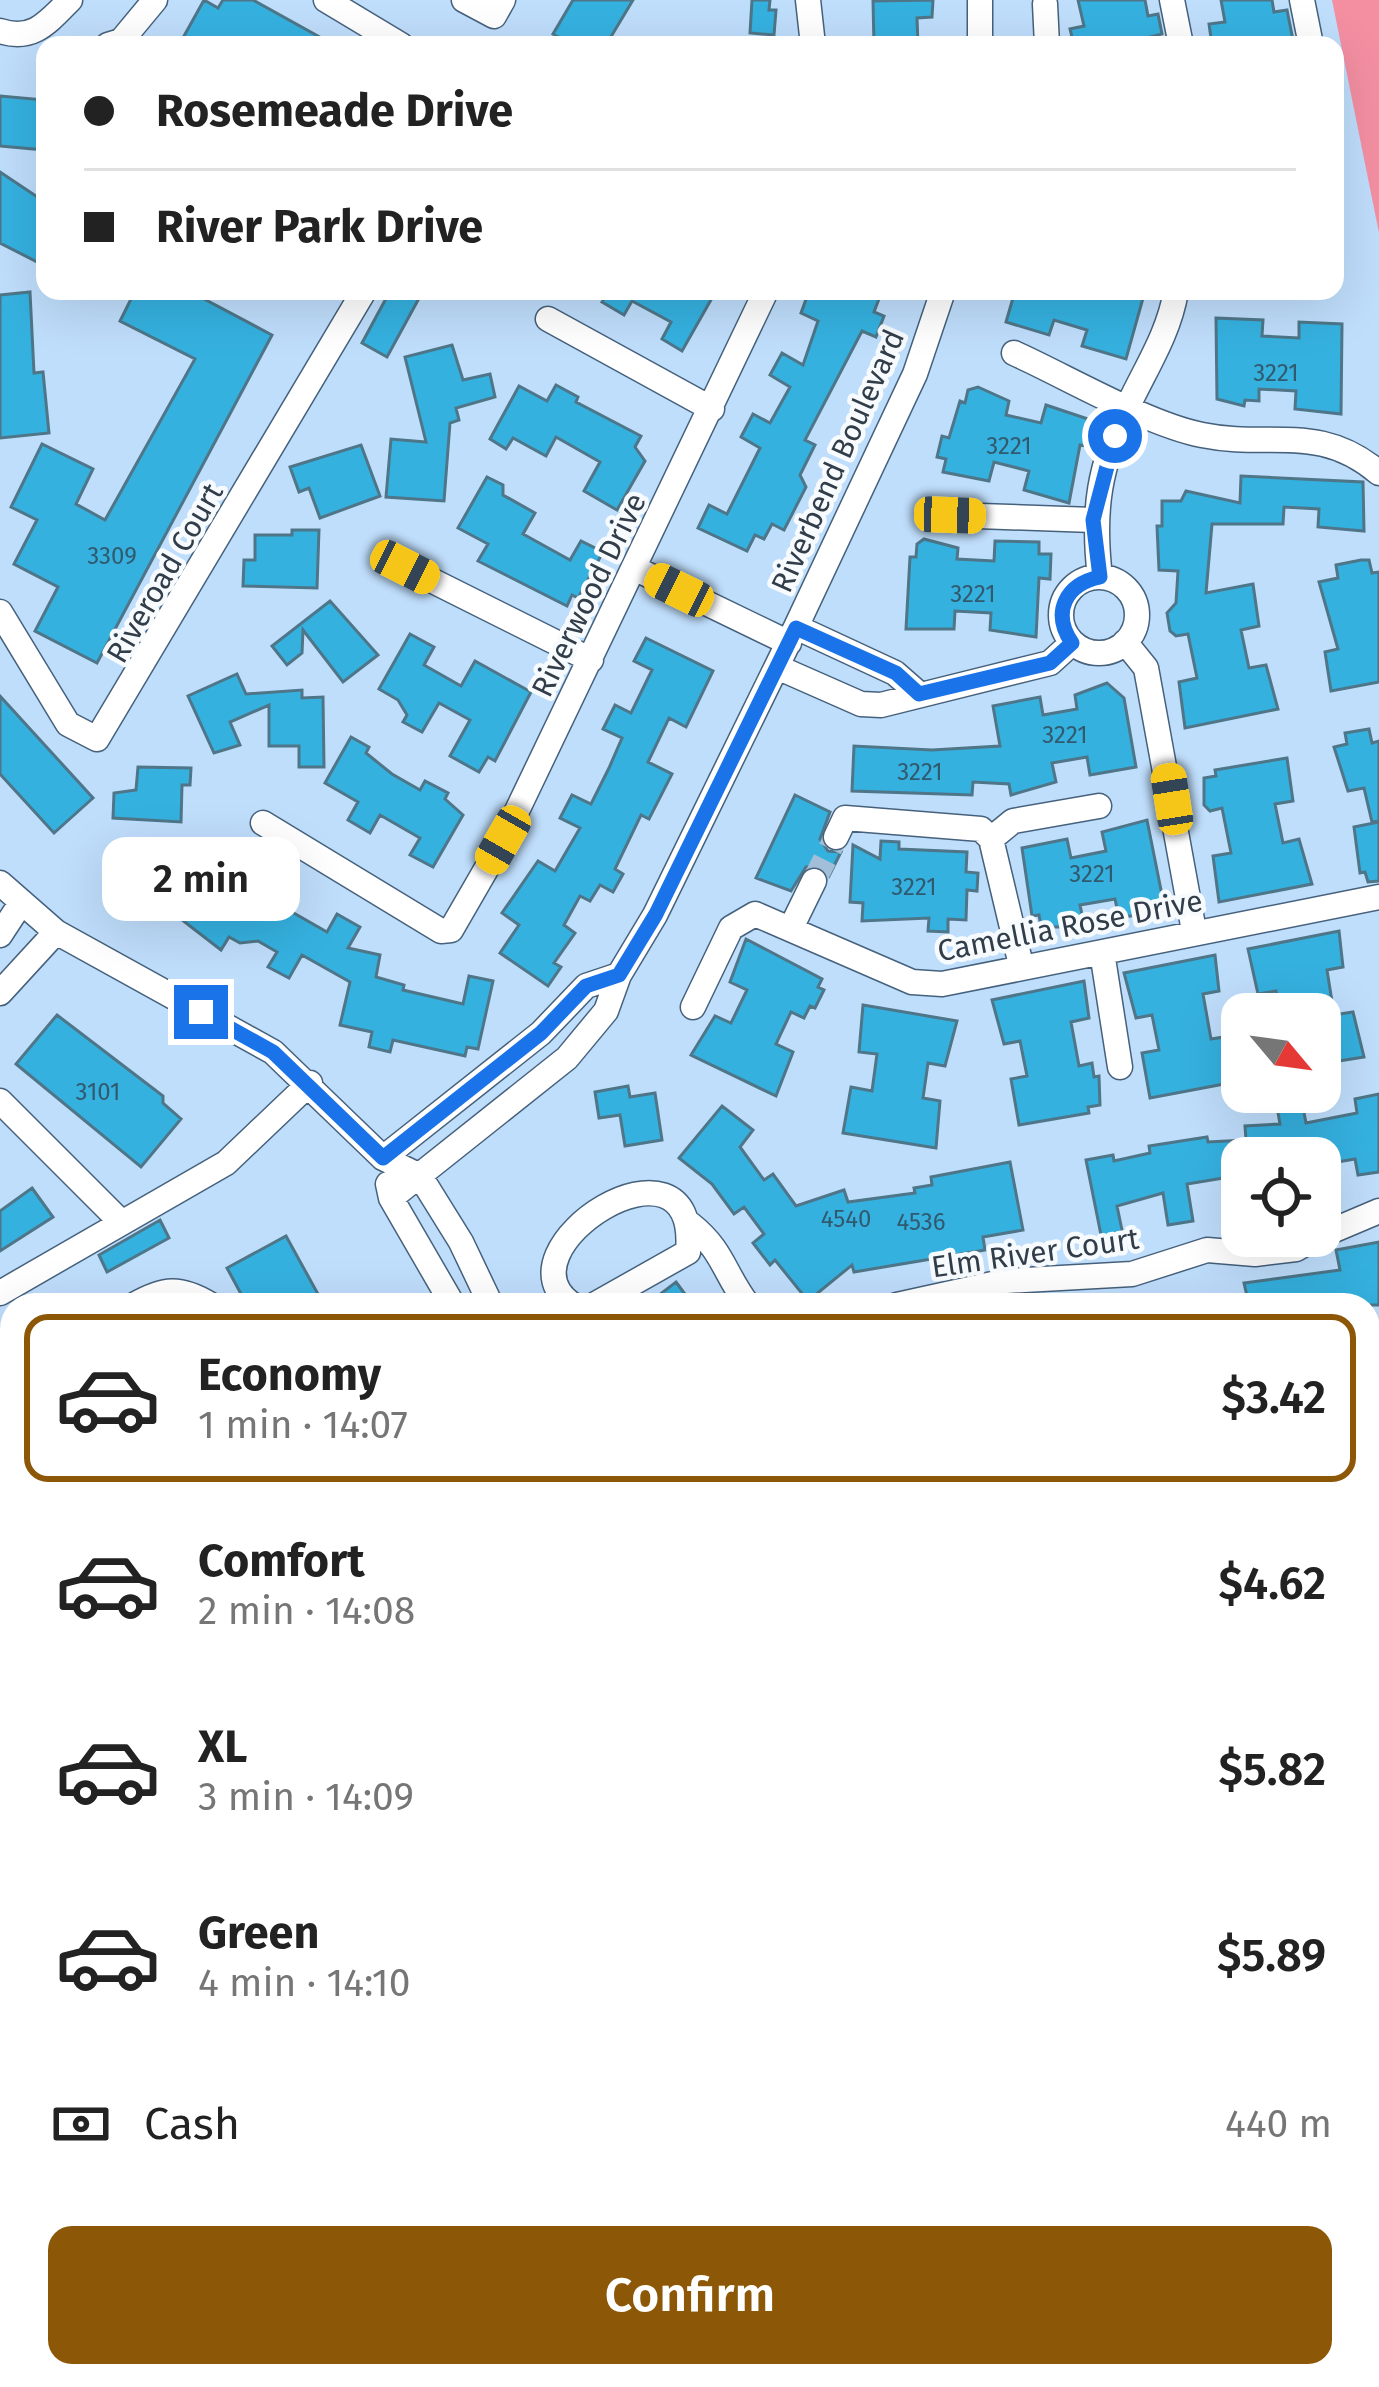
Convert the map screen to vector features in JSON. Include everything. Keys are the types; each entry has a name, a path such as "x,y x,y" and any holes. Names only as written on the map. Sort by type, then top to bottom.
{"street":[{"path":"0,32 19,36 34,32 70,0"},
{"path":"125,36 155,0"},
{"path":"326,0 386,36"},
{"path":"464,0 494,16 503,0"},
{"path":"808,0 812,36"},
{"path":"980,0 980,36"},
{"path":"1172,0 1179,36"},
{"path":"1302,0 1309,36"},
{"path":"1045,4 1047,36"},
{"path":"34,32 42,36"},
{"name":"Riveroad Court","path":"0,612 68,724 97,739 359,300"},
{"name":"Riverwood Drive","path":"263,824 441,931 451,930 503,840 762,300"},
{"name":"Riverbend Boulevard","path":"391,1198 567,1058 606,1011 619,975 656,914 777,668 915,374 941,300"},
{"path":"1100,577 1093,520 1103,468 1128,405 1160,345 1173,300"},
{"path":"548,319 712,409"},
{"path":"1014,353 1202,435 1328,442 1358,455 1379,473"},
{"path":"950,515 1093,520"},
{"path":"405,567 590,660"},
{"path":"634,568 792,635 858,656 896,673 919,694"},
{"path":"1100,577 1118,582 1133,598 1136,621 1125,642 1097,653 1072,643 1061,619 1064,599 1083,580 1100,577"},
{"path":"1125,642 1146,668 1194,931"},
{"path":"777,668 839,695 881,705 1050,663 1072,643"},
{"path":"839,695 858,656"},
{"path":"991,839 1013,821 1099,806"},
{"path":"836,837 845,818 980,829 991,839 1021,965"},
{"path":"792,926 814,880"},
{"path":"0,883 56,932 273,1052 310,1083 383,1158 420,1176 461,1242 485,1293"},
{"name":"Camellia Rose Drive","path":"692,1007 739,920 766,915 912,982 942,984 1379,897"},
{"path":"0,935 21,903"},
{"path":"0,993 56,932"},
{"path":"1102,952 1120,1066"},
{"name":"Riverbend Boulevard","path":"383,1158 541,1033 586,986 619,975"},
{"path":"0,1293 226,1163 310,1083"},
{"path":"0,1101 121,1222"},
{"path":"383,1158 391,1198 446,1293"},
{"path":"558,1293 550,1264 558,1248 591,1217 631,1195 656,1190 676,1202 690,1224 721,1251 726,1276 739,1293"},
{"name":"Elm River Court","path":"1341,1227 1379,1210"},
{"path":"690,1224 688,1252 707,1272 726,1276"},
{"name":"Elm River Court","path":"952,1293 1006,1281 1132,1274 1207,1250 1221,1251"},
{"path":"615,1293 688,1252"}],"shaded area":[{"path":"1332,0 1379,0 1379,233 1344,59 1344,36 1339,36"}],"building":[{"path":"204,0 218,8 223,0 253,0 318,36 184,36"},
{"path":"573,0 633,0 611,36 553,34"},
{"path":"752,0 770,0 769,10 776,10 774,35 750,33"},
{"path":"933,0 932,17 917,18 918,36 874,36 873,1"},
{"path":"1078,0 1145,0 1148,16 1158,14 1162,34 1072,36 1070,29 1084,26"},
{"path":"1221,0 1272,0 1274,12 1287,10 1292,36 1211,36 1209,24 1225,22"},
{"path":"0,96 36,99 36,149 0,146"},
{"path":"0,172 36,196 36,261 0,243"},
{"path":"30,292 34,373 43,372 49,433 0,438 0,295"},
{"path":"130,300 206,300 272,335 97,663 35,631 58,587 14,564 37,520 11,507 42,444 93,469 76,504 105,520 195,359 120,321"},
{"path":"385,300 418,300 387,357 362,343"},
{"path":"603,300 711,300 682,351 662,339 671,322 632,301 624,315"},
{"path":"806,300 879,300 874,312 884,316 876,337 862,331 805,440 815,445 800,475 806,487 784,530 772,524 764,539 755,535 747,551 698,528 709,505 727,514 760,448 741,437 753,414 770,423 790,387 770,375 782,353 803,365 818,321 801,313"},
{"path":"1012,300 1142,300 1126,359 1082,346 1087,330 1054,320 1049,335 1006,322"},
{"path":"1216,318 1263,320 1262,336 1299,338 1299,322 1342,324 1341,414 1295,409 1296,391 1259,389 1259,401 1245,400 1244,406 1217,399"},
{"path":"452,345 463,380 490,374 495,397 456,408 459,420 450,423 444,501 386,497 391,439 426,442 405,357"},
{"path":"556,385 578,397 576,402 641,436 635,447 645,461 617,510 584,491 600,462 556,437 546,456 513,438 506,449 490,439 519,386 547,401"},
{"path":"978,387 1009,401 1006,415 1041,423 1046,405 1097,422 1091,447 1080,445 1069,503 1024,490 1029,471 994,462 989,481 943,472 946,459 937,457 942,436 949,438 960,401 965,403 968,390"},
{"path":"361,445 380,496 320,518 309,488 299,492 290,467"},
{"path":"1241,476 1363,482 1364,531 1318,527 1319,509 1284,507 1283,524 1212,524 1206,593 1253,584 1259,626 1241,630 1249,668 1266,665 1278,709 1185,728 1179,682 1197,678 1188,634 1176,636 1170,631 1167,613 1176,603 1178,571 1159,570 1157,526 1162,526 1162,501 1181,501 1186,491 1240,503"},
{"path":"487,477 503,485 503,495 535,513 523,534 570,560 581,541 603,552 578,598 572,595 567,606 478,561 488,544 458,528"},
{"path":"292,530 319,530 317,588 243,586 244,560 255,560 255,535 292,535"},
{"path":"924,539 958,548 957,559 994,561 995,541 1039,542 1039,554 1051,554 1050,579 1039,578 1036,637 990,630 991,613 955,611 954,629 906,629 910,557 916,557 917,544"},
{"path":"1369,560 1372,573 1379,572 1379,682 1331,691 1325,652 1338,649 1319,582 1338,578 1336,565"},
{"path":"330,601 378,655 343,682 303,630 302,653 287,665 272,646"},
{"path":"410,634 434,647 424,665 461,686 475,661 531,692 495,761 488,757 479,772 450,756 470,720 439,703 422,732 403,722 407,715 398,700 379,689"},
{"path":"646,638 713,671 686,727 669,718 648,762 672,774 649,819 641,815 615,869 623,874 613,892 600,885 590,901 580,896 564,925 575,933 554,963 561,967 548,986 500,953 519,925 502,913 538,861 555,871 580,828 560,818 572,795 591,804 609,768 622,738 603,729 615,705 631,713 652,670 634,661"},
{"path":"237,674 246,694 302,690 302,698 323,697 324,767 299,767 299,746 269,746 269,705 230,722 240,745 214,753 188,696"},
{"path":"1107,683 1124,698 1136,767 1090,775 1087,757 1052,763 1056,782 1011,795 1009,784 973,782 972,795 852,791 854,746 932,750 1000,746 993,706 1040,697 1043,715 1077,709 1075,695"},
{"path":"0,696 93,798 54,833 0,774"},
{"path":"1369,729 1372,743 1379,741 1379,821 1372,822 1364,788 1348,791 1334,747 1347,744 1345,733"},
{"path":"351,737 369,747 366,753 392,774 420,790 425,781 448,793 445,799 463,815 433,867 410,855 420,838 380,815 370,833 348,820 358,802 325,783"},
{"path":"1287,758 1293,801 1275,804 1283,843 1299,839 1312,884 1219,902 1213,856 1231,853 1222,808 1210,811 1204,805 1204,778 1216,776 1215,770"},
{"path":"138,767 191,768 190,785 182,785 181,822 113,818 114,793 136,790"},
{"path":"795,795 830,812 820,839 828,851 841,852 829,876 820,866 806,867 791,891 756,878"},
{"path":"1147,820 1165,910 1119,918 1115,899 1080,905 1083,919 1069,922 1070,927 1041,927 1039,915 1032,916 1022,848 1067,839 1071,858 1106,851 1102,832"},
{"path":"1379,822 1379,881 1368,882 1365,872 1360,873 1354,827"},
{"path":"175,840 212,871 209,875 258,903 269,886 291,899 285,908 327,932 337,914 360,927 348,948 380,955 376,977 404,985 403,990 463,1004 469,976 493,981 478,1049 467,1047 465,1056 393,1040 390,1052 369,1047 372,1032 340,1025 350,982 302,955 289,978 268,967 277,952 258,941 240,943 229,937 221,950 159,902 146,918 126,901"},
{"path":"881,841 899,842 899,849 967,852 966,872 978,873 977,891 967,890 966,920 948,919 948,932 928,931 929,918 862,921 863,903 850,902 853,845 880,859"},
{"path":"1339,931 1343,967 1327,970 1331,993 1258,993 1248,949"},
{"path":"746,939 822,979 818,987 824,990 815,1008 810,1006 804,1018 791,1012 776,1044 793,1052 776,1096 691,1055 715,1016 731,1023 747,990 730,982"},
{"path":"1215,955 1219,991 1203,994 1211,1039 1221,1037 1221,1085 1150,1098 1142,1053 1159,1050 1152,1015 1136,1018 1124,973"},
{"path":"1084,981 1089,1018 1071,1022 1079,1066 1092,1063 1094,1077 1099,1076 1100,1105 1088,1107 1089,1113 1019,1125 1011,1079 1027,1076 1020,1041 1004,1044 992,1000"},
{"path":"863,1005 957,1021 945,1066 928,1063 923,1098 940,1101 936,1148 843,1133 851,1087 872,1091 877,1054 859,1052"},
{"path":"1353,1012 1364,1057 1341,1061 1341,1014"},
{"path":"57,1015 163,1096 163,1103 181,1119 141,1167 16,1064"},
{"path":"628,1086 630,1097 655,1093 662,1140 625,1146 620,1115 599,1118 595,1092"},
{"path":"1379,1094 1379,1172 1358,1175 1355,1159 1341,1161 1341,1137 1246,1137 1245,1126 1280,1124 1278,1113 1304,1113 1306,1123 1357,1113 1355,1099"},
{"path":"722,1106 753,1130 740,1147 764,1180 773,1174 796,1206 844,1190 848,1202 915,1193 914,1188 932,1185 931,1177 1010,1162 1023,1230 983,1237 985,1250 854,1272 852,1265 818,1293 802,1293 775,1260 770,1265 753,1243 764,1234 744,1207 734,1214 712,1184 679,1158"},
{"path":"1207,1137 1208,1142 1221,1141 1221,1178 1187,1184 1193,1221 1168,1225 1163,1193 1117,1206 1123,1235 1102,1240 1086,1160 1113,1155 1114,1161 1150,1153 1149,1146"},
{"path":"32,1188 53,1217 0,1251 0,1211"},
{"path":"160,1220 169,1238 107,1272 99,1255"},
{"path":"286,1236 317,1293 241,1293 227,1268"},
{"path":"1379,1242 1379,1293 1246,1293 1244,1283 1340,1270 1341,1249"},
{"path":"676,1282 684,1293 662,1293"}],"tunnel":[{"path":"814,881 836,837"}],"route":[{"path":"201,1012 273,1052 383,1158 541,1033 586,986 619,975 656,914 796,628 896,673 919,694 1050,663 1072,643 1061,619 1064,599 1083,580 1100,577 1093,520 1115,436"}]}
